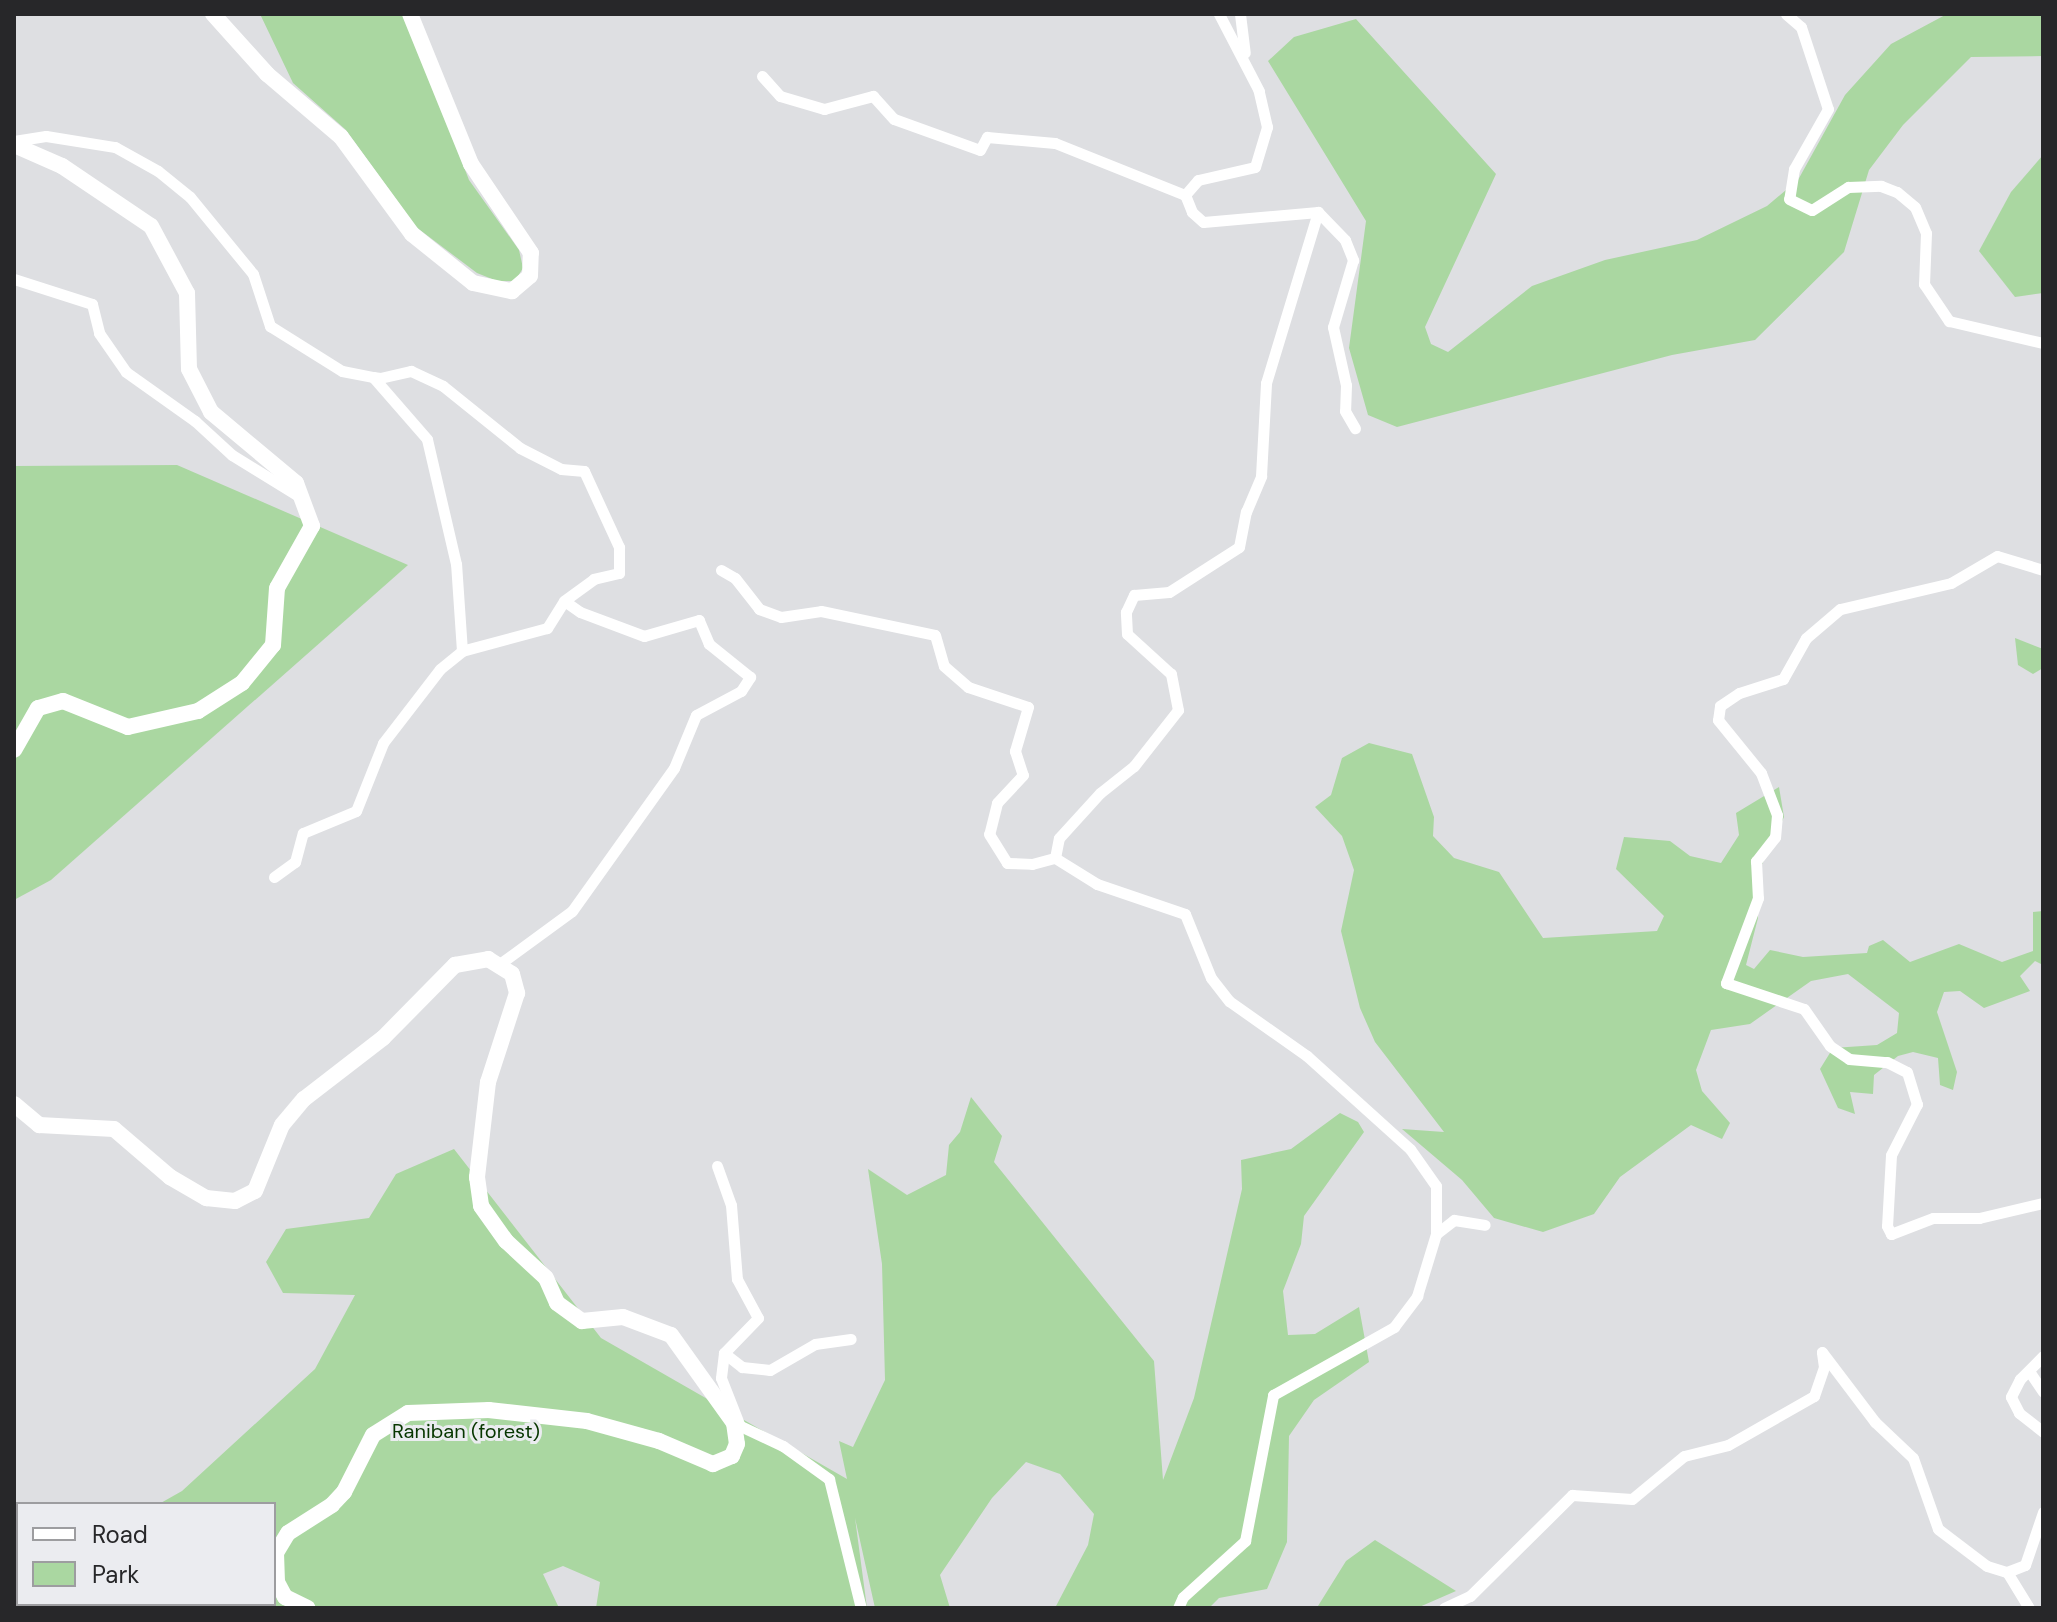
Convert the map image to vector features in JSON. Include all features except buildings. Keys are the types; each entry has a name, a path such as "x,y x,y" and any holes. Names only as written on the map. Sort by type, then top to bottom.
{"main road":[{"path":"213,14 267,74 341,137 412,234 473,283 512,291 530,276 531,253 471,164 410,14"},
{"path":"14,143 62,166 151,226 187,293 189,369 211,412 296,483 312,520 311,535 277,588 273,645 242,683 198,711 128,727 63,701 38,708 14,750"},
{"path":"14,1104 39,1125 114,1129 170,1177 206,1198 235,1201 255,1191 282,1125 304,1099 383,1038 455,965 475,959 501,963 512,974 517,993 488,1082 477,1177 481,1206 506,1241 546,1278 557,1303 582,1321 623,1317 671,1335 737,1424 737,1444 732,1456 713,1464 659,1441 587,1421 489,1410 408,1413 373,1435 344,1492 332,1505 288,1533 276,1553 277,1582 285,1597 308,1608"}],"street":[{"path":"1219,14 1246,62"},
{"path":"1185,195 1198,180 1255,167 1261,157 1267,127 1246,62 1240,14"},
{"path":"1786,14 1801,27 1828,109 1794,169 1789,199 1812,210 1848,187 1897,192 1915,207 1926,233 1924,284 1949,321 2043,343"},
{"path":"762,76 780,96 824,109 873,96 894,119 980,150 987,137 1055,143 1185,195 1203,222 1318,212"},
{"path":"14,143 46,136 115,147 158,171 190,197 253,274 270,326 342,371 373,377 411,371 443,386 520,448 561,469 584,471 619,547 619,573 594,579 564,601 547,628 462,651 440,669 383,743 356,811 303,833 295,862 274,877"},
{"path":"1318,212 1345,240 1353,260 1333,327 1346,385 1345,411 1355,428"},
{"path":"1055,858 1059,838 1100,793 1134,766 1178,710 1171,674 1127,634 1126,612 1134,595 1169,592 1239,547 1246,512 1261,476 1266,383 1318,212"},
{"path":"14,279 92,304 99,333 126,372 195,421 232,455 302,499"},
{"path":"373,377 427,439 456,564 462,651"},
{"path":"2043,570 1997,556 1951,583 1840,609 1806,638 1783,679 1739,693 1720,706 1718,720 1761,773 1777,815 1775,837 1756,861 1758,898 1726,983 1804,1009 1830,1046 1849,1059 1887,1062 1907,1072 1917,1104 1891,1155 1887,1226 1891,1234 1933,1218 1979,1218 2043,1203"},
{"path":"721,570 735,578 759,609 781,617 821,611 935,635 944,666 968,687 1028,707 1015,751 1023,775 997,803 989,834 1007,863 1032,864 1055,858 1097,884 1185,914 1211,978 1229,1001 1307,1056 1410,1149 1436,1186 1436,1234 1417,1296 1394,1327 1273,1395 1245,1541 1183,1597 1178,1608"},
{"path":"501,963 572,911 674,768 696,715 741,691 750,677 709,644 699,620 644,636 580,612 564,601"},
{"path":"717,1166 731,1205 737,1279 758,1318 724,1353 721,1378 737,1424 783,1446 829,1479 861,1608"},
{"path":"1436,1234 1454,1220 1485,1225"},
{"path":"724,1353 742,1367 770,1370 815,1344 851,1339"},
{"path":"1444,1608 1470,1596 1572,1495 1632,1499 1684,1456 1728,1445 1814,1396 1824,1367 1822,1352 1875,1422 1913,1458 1938,1529 1987,1566 2007,1572 2025,1565 2043,1512"},
{"path":"2043,1356 2011,1397 2019,1413 2043,1432"},
{"path":"2029,1371 2043,1392"},
{"path":"2007,1572 2029,1608"}],"green space":[{"path":"260,14 405,14 469,180 519,250 523,268 515,281 497,281 477,273 416,227 346,130 293,83"},
{"path":"1947,14 2043,14 2043,56 1971,57 1903,125 1869,170 1844,252 1755,340 1672,355 1397,427 1368,415 1349,348 1366,221 1268,61 1294,37 1356,19 1496,174 1425,327 1431,344 1448,352 1532,286 1605,260 1697,240 1767,206 1798,180 1845,95 1891,44"},
{"path":"2043,155 2043,293 2015,297 1979,251 2011,192"},
{"path":"177,465 408,565 51,880 14,900 14,466"},
{"path":"2015,638 2043,649 2043,668 2033,674 2018,665"},
{"path":"1369,743 1412,754 1434,817 1433,836 1454,858 1499,872 1543,938 1657,931 1664,916 1616,869 1624,837 1670,841 1690,856 1721,863 1739,835 1736,813 1779,787 1784,817 1758,873 1758,918 1746,965 1754,969 1770,950 1803,957 1867,953 1869,946 1883,940 1910,962 1959,944 2002,962 2033,951 2033,912 2043,911 2043,965 2035,961 2020,976 2030,991 1984,1008 1960,991 1944,992 1937,1012 1957,1072 1953,1090 1940,1085 1938,1058 1913,1052 1898,1056 1874,1075 1873,1094 1850,1092 1855,1114 1838,1108 1820,1069 1833,1048 1877,1045 1897,1033 1899,1013 1848,974 1811,981 1750,1024 1711,1030 1696,1070 1702,1091 1730,1123 1722,1139 1691,1125 1620,1177 1594,1214 1543,1232 1494,1218 1462,1180 1402,1129 1444,1132 1375,1042 1360,1008 1341,931 1354,870 1342,836 1315,807 1331,795 1342,758"},
{"name":"Raniban (forest)","path":"971,1097 1002,1136 994,1162 1154,1361 1163,1480 1194,1398 1242,1189 1241,1160 1291,1149 1340,1113 1358,1122 1364,1132 1304,1216 1301,1244 1283,1291 1288,1335 1315,1334 1359,1307 1369,1362 1314,1400 1289,1436 1287,1542 1267,1589 1219,1598 1209,1608 1055,1608 1088,1545 1094,1514 1060,1474 1026,1462 992,1498 940,1575 950,1608 875,1608 855,1518 867,1608 596,1608 600,1582 563,1566 543,1574 559,1608 14,1608 16,1578 16,1606 276,1606 276,1502 163,1502 182,1491 315,1369 355,1295 283,1293 266,1262 286,1229 369,1218 396,1174 454,1149 601,1338 847,1479 839,1441 853,1447 885,1380 882,1264 868,1169 907,1195 946,1175 949,1145 960,1132"},
{"path":"1375,1540 1456,1591 1417,1608 1280,1608 1318,1606 1346,1561"}]}
